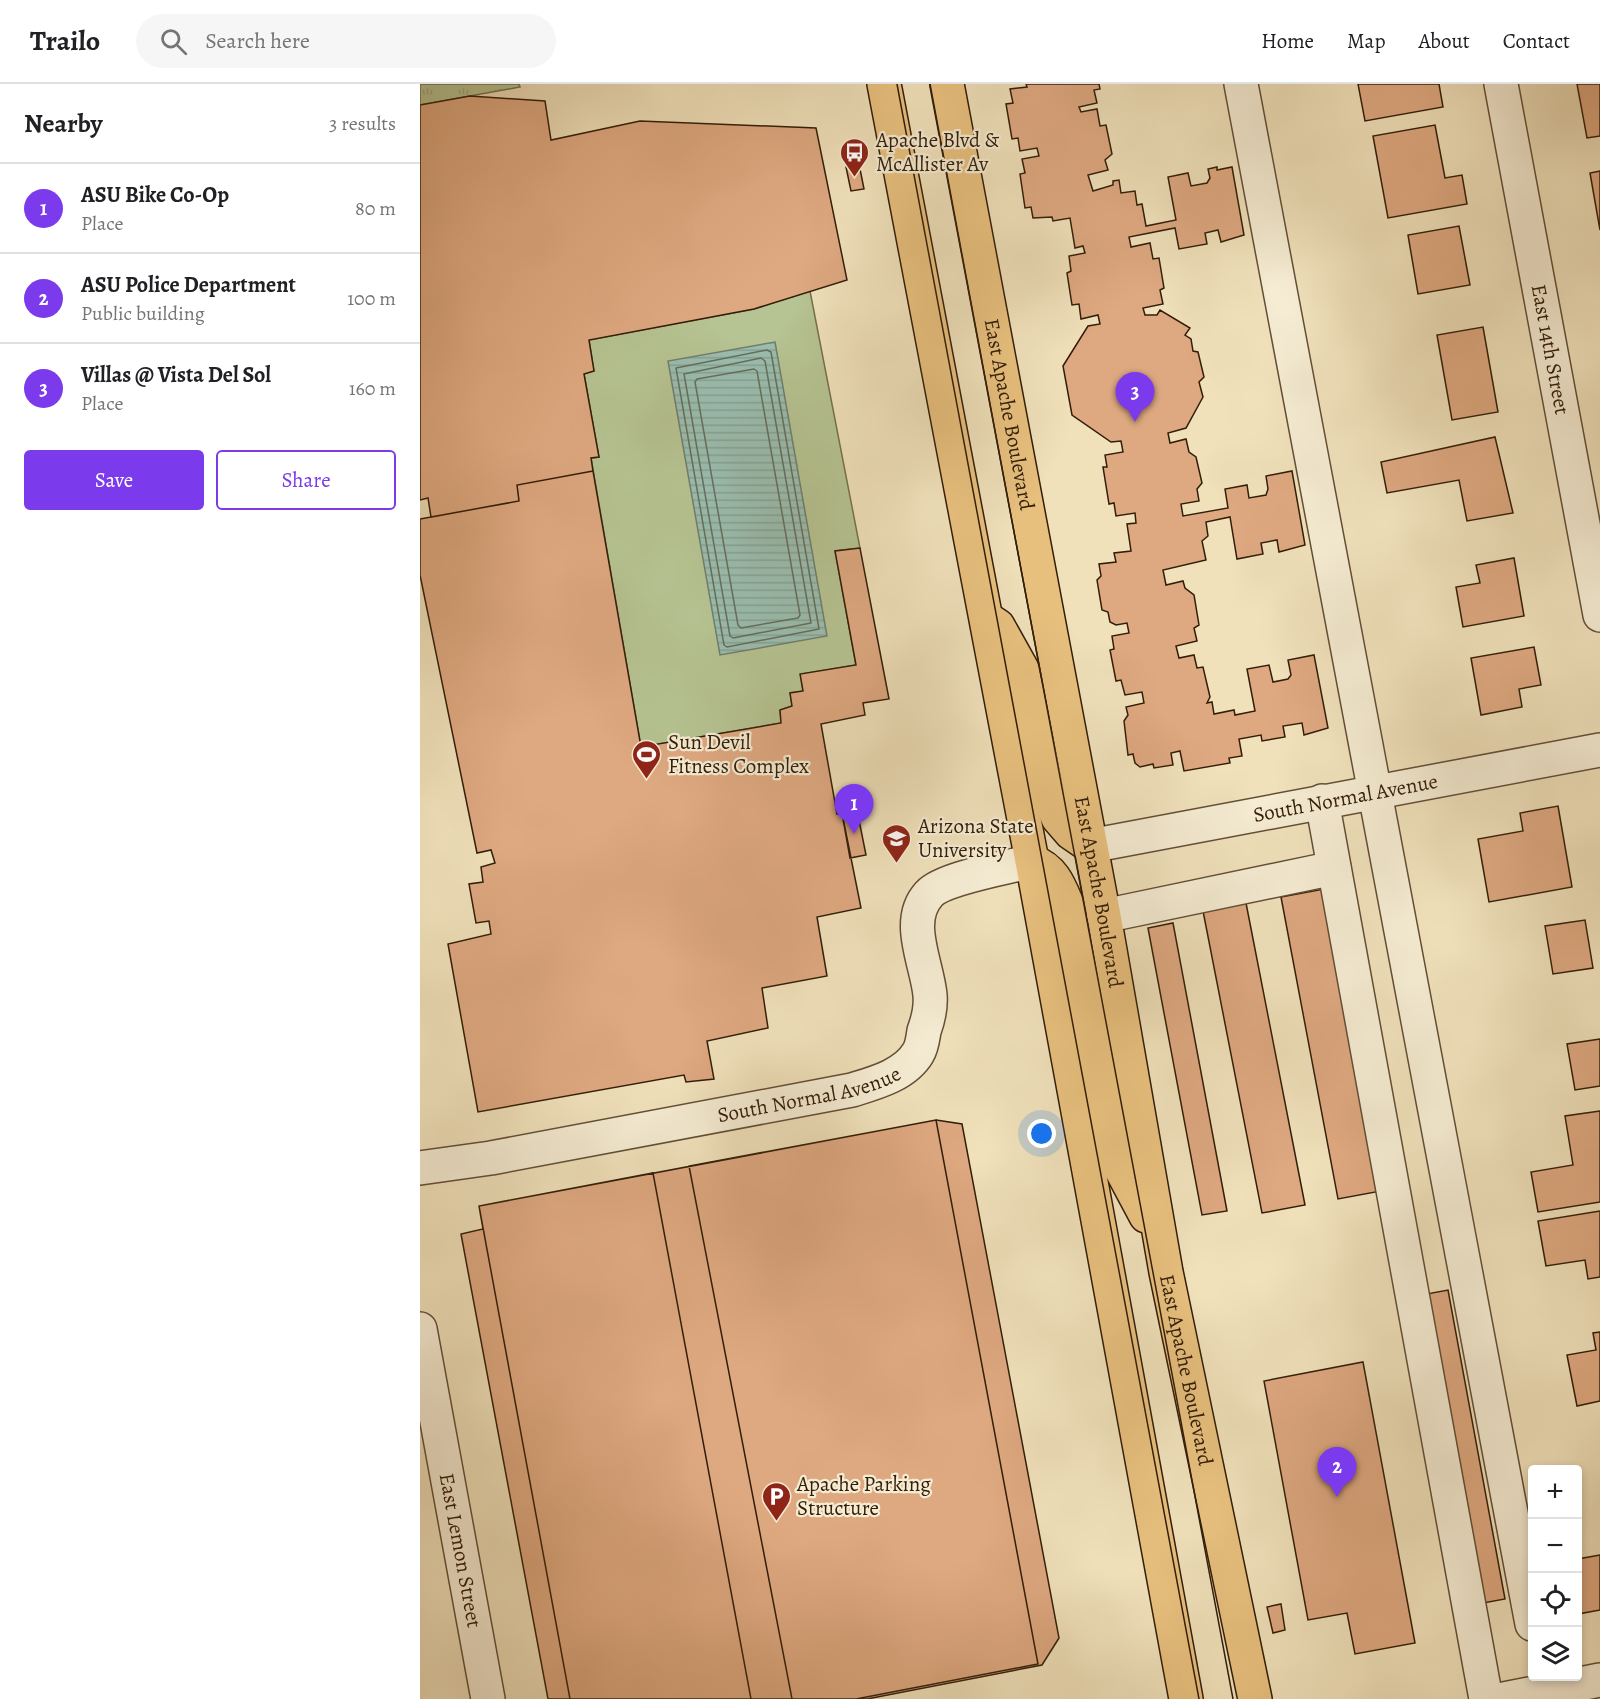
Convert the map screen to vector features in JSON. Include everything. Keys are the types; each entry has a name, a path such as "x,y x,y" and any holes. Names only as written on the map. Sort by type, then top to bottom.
{"main road":[{"path":"884,84 1032,861 1186,1699"},
{"name":"East Apache Boulevard","path":"947,84 1104,916 1160,1233 1255,1699"},
{"path":"985,617 998,626 1022,669 1048,795 1059,818 1071,832 1090,846"},
{"path":"1032,861 1043,865 1057,880 1067,904 1114,1156 1143,1212 1160,1233"}],"street":[{"path":"1241,84 1528,1597"},
{"name":"East 14th Street","path":"1501,84 1600,615"},
{"name":"South Normal Avenue","path":"1090,846 1376,790 1600,750"},
{"path":"1322,801 1486,1699"},
{"name":"South Normal Avenue","path":"420,1168 491,1158 852,1090 897,1073 918,1053 928,1019 931,997 917,927 918,911 930,893 983,873 1032,861"},
{"path":"1104,916 1334,868"},
{"name":"East Lemon Street","path":"420,1329 428,1413 488,1699"},
{"path":"1504,1699 1545,1689 1600,1680"}],"green space":[{"path":"420,84 519,84 520,87 420,105"},
{"path":"810,291 860,548 835,551 856,665 801,674 803,691 790,693 792,706 780,710 781,723 641,747 591,458 599,457 584,374 594,371 589,340 754,309"}],"water":[{"path":"775,342 827,636 720,655 668,361"}],"building":[{"path":"1026,84 1099,84 1100,89 1094,90 1097,103 1079,107 1081,112 1097,109 1100,126 1106,125 1112,154 1105,160 1108,170 1088,175 1093,191 1113,185 1113,181 1119,180 1121,193 1135,191 1137,205 1142,204 1146,226 1176,220 1168,177 1188,173 1191,186 1207,183 1210,178 1208,169 1232,167 1244,235 1221,242 1218,230 1205,233 1207,244 1179,249 1175,228 1129,237 1131,247 1150,243 1153,259 1159,258 1164,288 1160,290 1163,304 1143,308 1145,315 1157,315 1160,310 1190,328 1185,335 1191,339 1193,351 1198,352 1204,377 1199,382 1203,397 1186,428 1168,433 1170,443 1186,439 1189,452 1196,457 1202,483 1197,489 1199,501 1181,504 1183,516 1228,508 1225,489 1247,485 1249,498 1266,495 1268,489 1266,476 1292,471 1305,545 1279,552 1277,540 1261,543 1263,554 1237,559 1230,517 1206,522 1208,536 1202,541 1206,560 1163,570 1166,585 1183,581 1185,588 1194,595 1199,625 1194,628 1197,641 1176,646 1179,658 1194,655 1197,668 1203,667 1210,697 1207,703 1212,702 1214,714 1234,710 1235,715 1255,711 1247,669 1269,665 1273,682 1288,679 1291,675 1288,660 1314,655 1328,728 1304,735 1302,723 1283,726 1285,737 1262,741 1261,735 1239,739 1242,756 1229,758 1230,763 1184,771 1180,751 1171,753 1173,765 1154,768 1153,764 1140,767 1135,763 1133,754 1128,755 1124,721 1128,715 1126,707 1144,703 1142,692 1125,695 1121,680 1116,681 1110,650 1114,649 1112,636 1129,633 1127,623 1116,625 1110,622 1108,612 1102,610 1097,580 1101,576 1099,564 1116,562 1114,553 1131,551 1127,524 1136,523 1135,513 1116,516 1114,503 1109,504 1103,467 1107,467 1105,455 1123,452 1121,441 1111,442 1072,415 1063,366 1088,326 1100,324 1098,315 1081,319 1079,304 1072,305 1067,273 1071,271 1069,256 1085,253 1083,246 1075,248 1070,218 1053,221 1052,217 1033,218 1031,207 1025,208 1020,174 1025,173 1022,159 1039,156 1037,148 1020,151 1018,138 1012,139 1006,104 1013,103 1010,89 1027,87"},
{"path":"1358,84 1439,84 1443,107 1365,121"},
{"path":"1577,84 1600,84 1600,136 1587,138"},
{"path":"470,96 545,101 551,140 640,121 816,128 847,280 754,309 589,340 594,371 584,374 599,457 591,458 593,471 517,485 519,501 431,517 428,498 420,500 420,105"},
{"path":"1435,125 1445,178 1462,175 1467,204 1388,218 1373,136"},
{"path":"859,164 864,189 851,191 846,167"},
{"path":"1600,171 1600,230 1590,173"},
{"path":"1459,226 1470,285 1418,294 1408,235"},
{"path":"1483,327 1498,412 1452,420 1437,335"},
{"path":"1495,437 1513,513 1467,521 1459,480 1387,493 1381,462"},
{"name":"Sun Devil Fitness Complex","path":"593,471 641,747 781,723 780,710 792,706 790,693 803,691 800,674 856,665 835,551 860,548 889,699 863,703 865,715 821,724 837,814 842,813 861,908 817,917 827,976 762,988 768,1028 707,1041 714,1079 686,1082 684,1075 478,1112 448,944 491,934 489,921 476,923 469,884 483,882 481,867 495,863 491,850 477,853 420,575 420,519 519,501 517,485"},
{"path":"1514,558 1524,616 1463,627 1456,587 1480,583 1476,565"},
{"path":"1534,647 1541,685 1519,689 1522,707 1481,715 1471,658"},
{"path":"1558,806 1572,887 1489,902 1478,839 1523,831 1520,813"},
{"path":"857,810 866,855 850,858 842,813"},
{"path":"1324,889 1381,1191 1338,1199 1281,897"},
{"path":"1246,903 1305,1205 1262,1213 1203,911"},
{"path":"1585,920 1593,968 1553,974 1545,926"},
{"path":"1173,923 1227,1211 1202,1215 1148,928"},
{"path":"1600,1039 1600,1086 1575,1090 1567,1044"},
{"path":"1600,1111 1600,1202 1538,1212 1531,1172 1573,1165 1565,1116"},
{"name":"Apache Parking Structure","path":"936,1120 962,1124 1059,1638 1042,1665 867,1699 548,1699 461,1234 483,1229 479,1206"},
{"path":"936,1120 1038,1664 856,1699 792,1699 689,1166"},
{"path":"653,1173 751,1699 570,1699 479,1206"},
{"path":"1600,1211 1600,1277 1588,1279 1585,1260 1546,1266 1538,1221"},
{"path":"1448,1290 1505,1599 1478,1604 1421,1295"},
{"path":"1600,1332 1600,1401 1577,1406 1567,1355 1596,1350 1593,1333"},
{"path":"1363,1362 1415,1643 1355,1654 1347,1613 1308,1620 1264,1381"},
{"path":"1600,1555 1600,1610 1582,1613 1582,1573 1582,1558"},
{"path":"1281,1604 1285,1630 1273,1633 1267,1607"}],"tram line":[{"path":"897,84 1199,1699"},
{"path":"930,84 1233,1699"}],"place":[{"name":"Apache Blvd & McAllister Av","path":"855,178"},
{"name":"Villas @ Vista Del Sol","path":"1135,422"},
{"name":"Sun Devil Fitness Complex","path":"647,780"},
{"name":"ASU Bike Co-Op","path":"854,834"},
{"name":"Arizona State University","path":"897,864"},
{"name":"ASU Police Department","path":"1337,1497"},
{"name":"Apache Parking Structure","path":"776,1522"}]}
